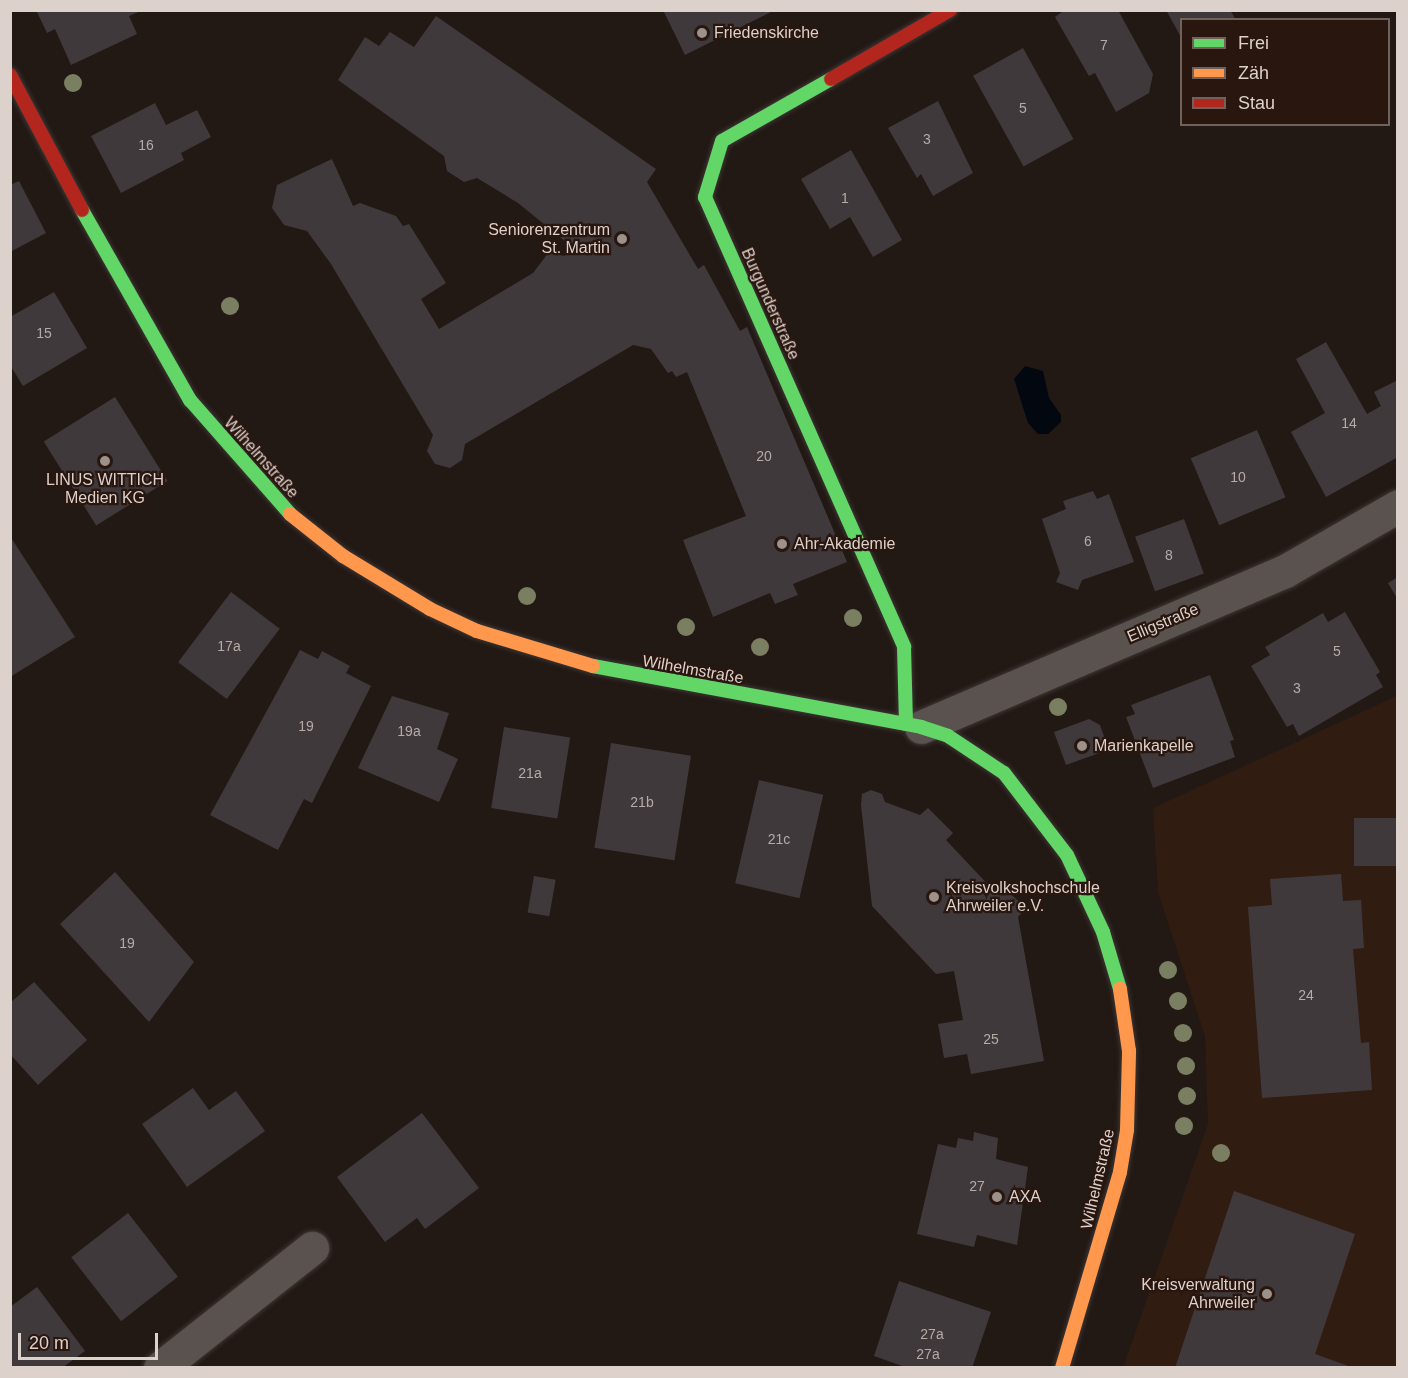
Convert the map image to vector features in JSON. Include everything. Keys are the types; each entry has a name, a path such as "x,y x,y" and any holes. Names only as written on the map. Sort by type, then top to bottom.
{"main road":[{"name":"Burgunderstraße","path":"914,725 904,647 705,197 722,141 950,10"},
{"name":"Wilhelmstraße","path":"10,75 131,303 190,400 275,502 343,556 458,622 564,661 914,725 971,747 1035,808 1087,895 1120,989 1129,1051 1127,1130 1117,1183 1062,1368"}],"street":[{"name":"Elligstraße","path":"914,725 1285,571 1398,506"},
{"path":"160,1368 312,1248"}],"shaded area":[{"path":"1025,366 1043,371 1049,398 1061,415 1061,422 1048,434 1038,434 1028,423 1014,379"},
{"path":"1397,696 1397,1367 1123,1368 1208,1124 1205,1036 1158,892 1153,808"}],"building":[{"path":"36,10 143,10 129,16 137,34 71,65 55,29 47,33"},
{"name":"Friedenskirche","path":"663,10 775,10 685,55"},
{"path":"1065,10 1118,10 1153,74 1149,93 1116,112 1095,73 1089,76 1055,17"},
{"path":"1166,10 1230,10 1235,18 1180,18 1180,35"},
{"name":"Seniorenzentrum St. Martin","path":"436,16 656,169 647,182 698,269 704,265 740,331 747,327 847,562 793,584 798,595 775,604 770,593 713,617 683,540 746,516 687,372 676,377 672,371 668,373 651,349 633,345 465,444 462,460 450,468 435,464 427,451 433,435 331,264 307,231 284,225 272,208 277,185 332,159 353,206 360,203 396,216 403,226 409,224 446,283 421,299 439,329 533,273 552,248 563,256 577,251 518,203 477,178 464,182 447,171 444,156 338,80 365,37 379,46 390,32 414,47"},
{"path":"1023,48 1073,139 1024,167 973,76"},
{"path":"938,101 973,173 933,196 921,174 917,178 888,128"},
{"path":"155,103 166,125 197,110 211,137 181,153 184,160 121,193 91,136"},
{"path":"851,150 902,240 873,257 850,217 830,229 801,179"},
{"path":"19,181 46,233 10,252 10,185"},
{"path":"54,292 87,348 23,386 10,365 10,317"},
{"path":"1326,342 1367,414 1381,406 1374,392 1398,380 1398,457 1326,497 1291,432 1325,413 1296,359"},
{"name":"LINUS WITTICH Medien KG","path":"115,397 167,481 96,525 44,442"},
{"path":"1257,430 1286,497 1219,525 1191,458"},
{"path":"1093,491 1097,499 1109,494 1134,562 1082,580 1078,590 1056,582 1060,573 1042,519 1066,509 1063,501"},
{"path":"1184,519 1204,574 1155,591 1135,537"},
{"path":"10,536 75,637 10,677"},
{"path":"1398,577 1398,600 1388,583"},
{"path":"231,592 280,629 227,699 178,662"},
{"path":"1345,612 1380,672 1376,675 1383,687 1299,736 1293,724 1287,727 1251,666 1270,655 1265,647 1323,613 1328,622"},
{"path":"300,650 318,659 322,651 350,666 346,673 371,686 312,803 304,799 278,850 210,815"},
{"path":"1210,675 1234,740 1230,741 1235,757 1153,788 1126,717 1135,714 1131,705"},
{"path":"392,696 449,713 437,749 458,759 439,802 358,768"},
{"name":"Marienkapelle","path":"1089,719 1100,725 1106,742 1102,752 1066,765 1054,732"},
{"path":"504,727 570,737 557,818 491,808"},
{"path":"611,743 691,756 674,860 594,848"},
{"path":"759,780 823,795 799,898 735,883"},
{"path":"871,790 882,794 885,802 920,815 928,808 953,833 946,840 994,891 1001,885 1026,908 1018,917 1044,1061 971,1074 967,1054 944,1058 938,1024 963,1020 954,971 936,974 872,906 861,805 862,794"},
{"path":"1354,818 1398,818 1398,866 1354,866"},
{"path":"115,872 194,962 149,1022 60,924"},
{"path":"1341,874 1343,901 1361,900 1364,948 1353,949 1361,1043 1369,1042 1372,1090 1262,1098 1248,907 1272,905 1270,879"},
{"path":"534,876 556,880 549,916 528,912"},
{"path":"34,982 87,1040 38,1085 10,1054 10,1003"},
{"path":"193,1088 209,1110 236,1091 265,1131 187,1187 142,1124"},
{"path":"422,1113 479,1188 425,1229 417,1218 385,1242 337,1177"},
{"path":"974,1132 998,1138 996,1159 1028,1167 1017,1245 977,1235 974,1247 917,1234 938,1144 956,1148 958,1138 973,1141"},
{"name":"Kreisverwaltung Ahrweiler","path":"1234,1191 1355,1234 1315,1354 1354,1368 1175,1368"},
{"path":"128,1213 178,1277 121,1321 71,1257"},
{"path":"899,1281 991,1312 972,1368 908,1368 874,1356"},
{"path":"37,1287 85,1351 62,1368 14,1368 10,1362 10,1307"}],"traffic: fast":[{"path":"831,79 722,141 705,197 904,647 906,724"},
{"path":"82,210 190,400 290,514"},
{"path":"593,666 921,727 948,736 1004,773 1067,855 1103,932 1120,989"}],"traffic: slow":[{"path":"290,514 343,556 430,609 477,631 593,666"},
{"path":"1062,1368 1120,1172 1127,1130 1129,1051 1120,989"}],"traffic: jam":[{"path":"831,79 950,10"},
{"path":"10,75 82,210"}],"place":[{"name":"Friedenskirche","path":"702,33"},
{"name":"Seniorenzentrum St. Martin","path":"622,239"},
{"name":"LINUS WITTICH Medien KG","path":"105,461"},
{"name":"Ahr-Akademie","path":"782,544"},
{"name":"Marienkapelle","path":"1082,746"},
{"name":"Kreisvolkshochschule Ahrweiler e.V.","path":"934,897"},
{"name":"AXA","path":"997,1197"},
{"name":"Kreisverwaltung Ahrweiler","path":"1267,1294"}]}
